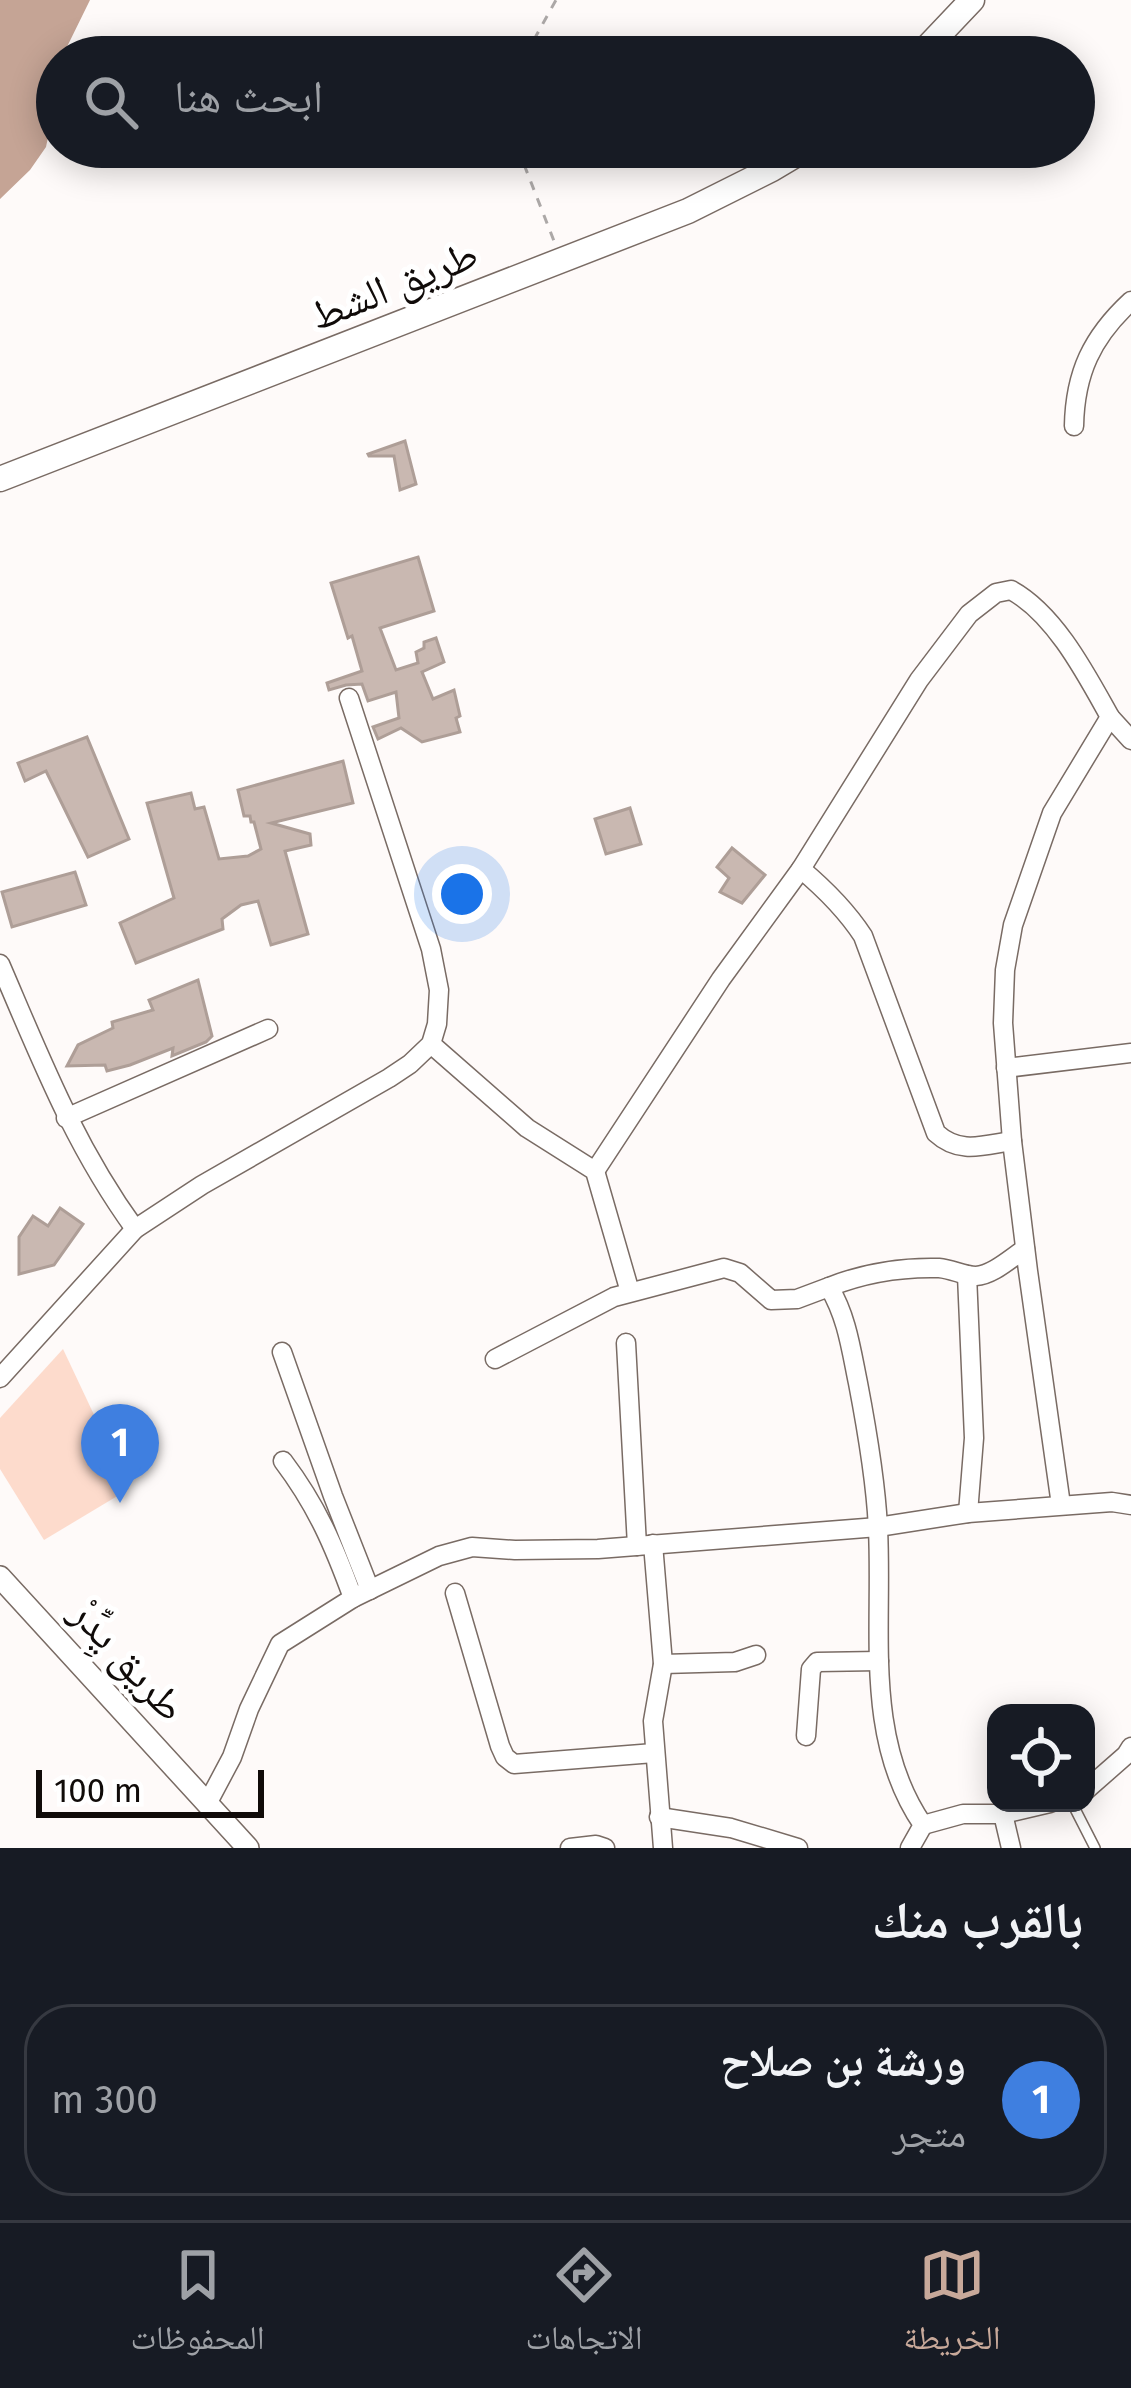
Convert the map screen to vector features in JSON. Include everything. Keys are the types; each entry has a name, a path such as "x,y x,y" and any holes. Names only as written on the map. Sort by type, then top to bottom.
{"main road":[{"path":"938,36 972,0"},
{"name":"طريق الشط","path":"0,479 688,211 774,168"}],"street":[{"path":"1074,426 1075,394 1084,365 1131,301"},
{"path":"595,1171 801,869 919,680 969,614 996,593 1011,590 1026,598 1063,640 1110,717 1131,740"},
{"path":"0,1378 135,1229 389,1078 431,1044 439,1006 431,949 349,698"},
{"path":"1061,1505 1012,1142 1003,1023 1005,970 1013,925 1052,813 1110,717"},
{"path":"801,869 849,914 863,936 936,1133 954,1146 970,1149 1012,1142"},
{"path":"0,964 66,1118 135,1229"},
{"path":"66,1118 268,1029"},
{"path":"431,1044 526,1128 595,1171 630,1292"},
{"path":"1006,1068 1131,1053"},
{"path":"495,1359 614,1297 724,1268 740,1273 771,1300 796,1299 856,1276 942,1268 967,1275 986,1273 1025,1249"},
{"path":"967,1275 974,1438 968,1513"},
{"path":"829,1287 846,1322 878,1527 885,1737 902,1791 923,1825"},
{"path":"626,1343 645,1545 663,1664 653,1721 663,1848"},
{"path":"282,1352 333,1496 361,1594"},
{"path":"283,1461 318,1512 361,1594"},
{"path":"207,1804 280,1644 361,1594 439,1556 472,1547 598,1550 878,1527 1061,1505 1131,1505"},
{"name":"طريق يِدِّرْ","path":"0,1577 248,1848"},
{"path":"455,1593 505,1757 514,1764 654,1753"},
{"path":"663,1664 735,1662 756,1655"},
{"path":"806,1736 812,1669 817,1662 879,1660"},
{"path":"1095,1782 1129,1752"},
{"path":"910,1848 923,1825 963,1814 1012,1812"},
{"path":"1003,1814 1011,1848"},
{"path":"659,1817 731,1828 798,1848"},
{"path":"570,1848 596,1844 605,1848"}],"lane":[{"path":"1077,1812 1095,1848"}],"path":[{"path":"536,36 556,0"},
{"path":"526,168 561,259"}],"shaded area":[{"path":"0,0 90,0 72,36 36,36 36,161 0,199"},
{"path":"63,1349 129,1489 44,1540 0,1469 0,1418"}],"building":[{"path":"405,441 416,484 400,490 394,456 368,454"},
{"path":"418,557 434,611 380,628 396,670 418,663 416,652 424,648 424,642 436,638 444,662 422,672 433,699 454,690 460,732 422,742 401,728 378,739 373,727 399,718 396,692 368,701 362,684 329,690 327,683 362,671 331,583"},
{"path":"87,737 129,839 88,857 46,771 25,781 18,763"},
{"path":"343,761 353,803 271,823 310,834 311,845 285,851 308,934 271,945 258,901 241,905 222,919 223,929 136,963 120,923 174,898 147,803 191,793 195,809 204,807 219,859 248,856 261,849 254,822 244,816 238,790"},
{"path":"630,808 641,844 606,854 595,819"},
{"path":"732,848 765,875 742,903 720,892 729,878 717,867"},
{"path":"75,872 86,905 12,927 2,892"},
{"path":"198,980 212,1036 206,1042 172,1056 173,1048 107,1071 105,1065 67,1066 78,1045 113,1028 112,1022 153,1010 149,1000"},
{"path":"60,1208 83,1224 54,1265 19,1274 19,1237 33,1216 48,1226"}],"place":[{"name":"ورشة بن صلاح","path":"120,1503"}]}
